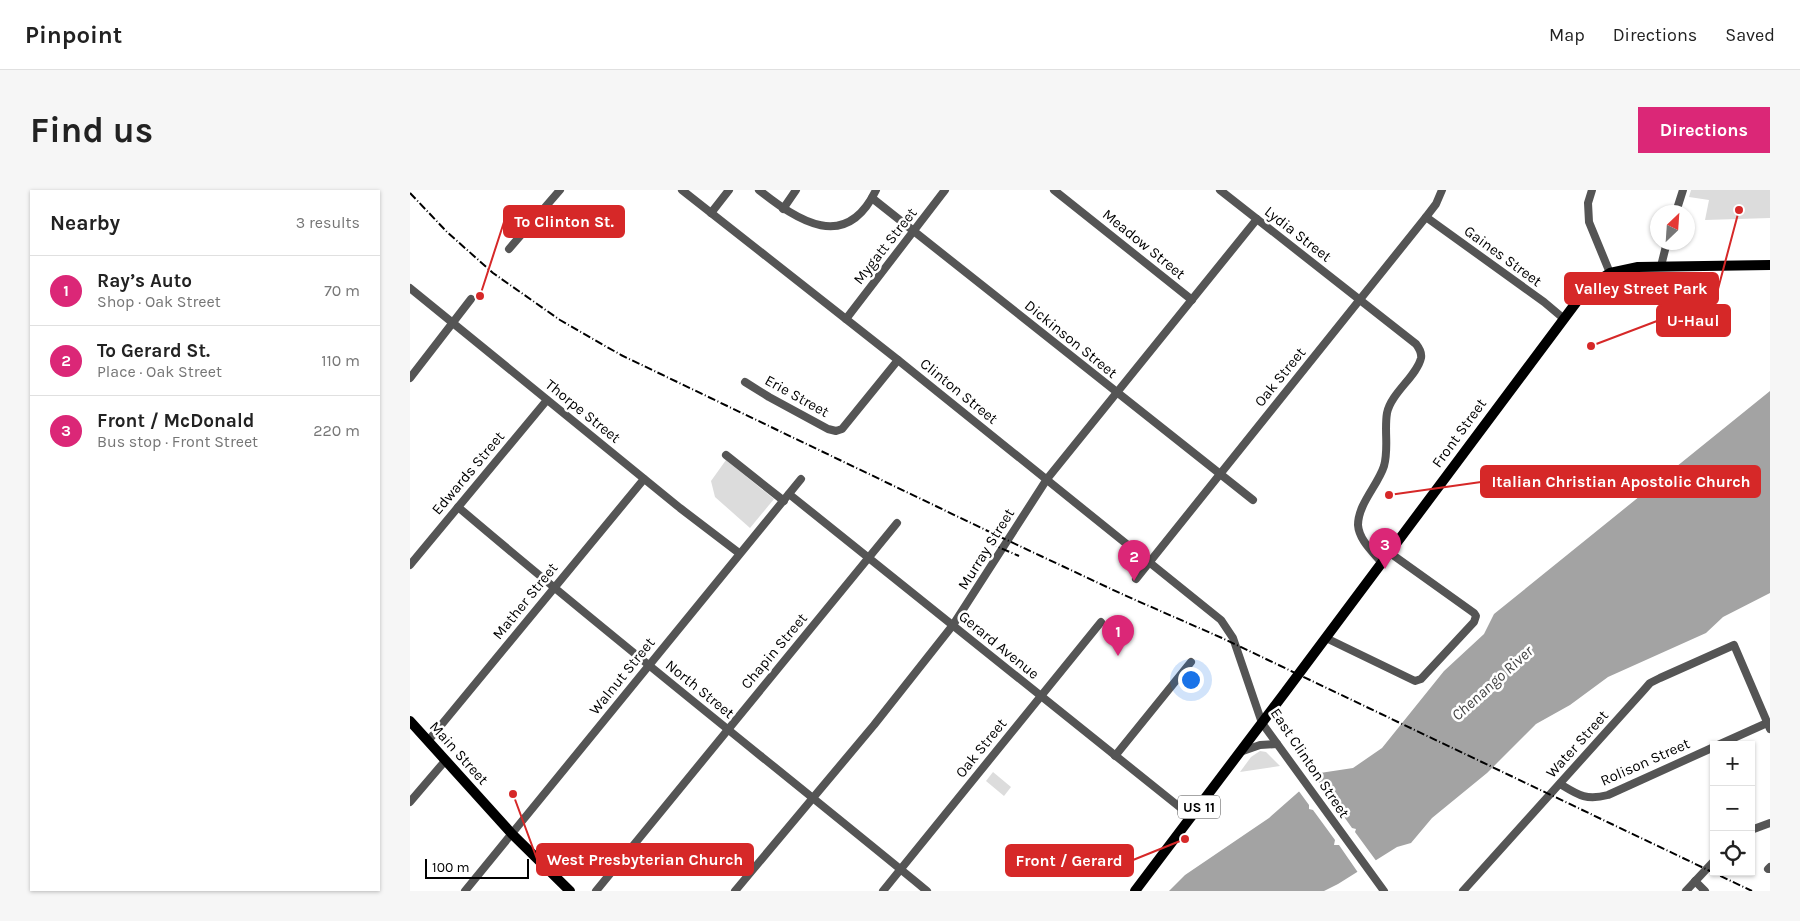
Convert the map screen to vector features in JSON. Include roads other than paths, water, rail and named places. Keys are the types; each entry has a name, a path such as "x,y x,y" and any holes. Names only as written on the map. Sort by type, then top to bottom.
{"main road":[{"name":"Front Street","path":"1135,891 1584,292 1610,273 1638,267 1770,265"},
{"name":"Main Street","path":"410,721 512,834 570,891"}],"street":[{"path":"509,249 557,193 547,190"},
{"name":"Clinton Street","path":"682,190 1217,615"},
{"path":"711,213 729,190"},
{"path":"759,190 783,209 808,222 828,227 849,222 860,213 876,190"},
{"path":"783,209 796,190"},
{"name":"Mygatt Street","path":"846,319 945,190"},
{"name":"Meadow Street","path":"1054,190 1192,300"},
{"name":"Lydia Street","path":"1220,190 1416,344 1420,350 1421,357 1417,365 1395,396 1388,411 1387,452 1384,468 1359,518 1360,534 1382,562"},
{"name":"Oak Street","path":"1136,578 1426,217 1436,204 1442,190"},
{"path":"1592,190 1588,204 1588,222 1610,273"},
{"path":"1679,205 1684,190"},
{"name":"Dickinson Street","path":"872,198 1253,500"},
{"name":"Gaines Street","path":"1426,217 1544,302 1563,318"},
{"name":"Murray Street","path":"735,891 954,626 1047,479 1257,219"},
{"path":"1661,266 1665,250"},
{"name":"Thorpe Street","path":"410,288 644,479 740,554"},
{"path":"410,378 471,299"},
{"name":"Erie Street","path":"745,382 770,398 828,429 836,431 842,429 898,360"},
{"name":"Edwards Street","path":"410,564 547,400"},
{"path":"726,455 784,501"},
{"name":"Mather Street","path":"428,741 644,479"},
{"name":"Walnut Street","path":"465,891 648,664 801,479"},
{"name":"Gerard Avenue","path":"789,494 1192,817"},
{"name":"North Street","path":"458,507 553,588 927,891"},
{"name":"Chapin Street","path":"596,891 897,523"},
{"path":"1326,638 1415,681 1421,678 1474,622 1476,616 1474,614 1390,553"},
{"name":"East Clinton Street","path":"1217,615 1226,625 1233,638 1262,723 1384,891"},
{"name":"Oak Street","path":"884,891 1101,622"},
{"name":"Water Street","path":"1464,891 1650,684 1734,645 1768,726"},
{"path":"1115,756 1191,662"},
{"path":"1729,741 1768,726"},
{"path":"1240,752 1260,745 1277,744"},
{"name":"Rolison Street","path":"1560,784 1578,795 1586,798 1597,798 1608,795 1710,749"},
{"path":"410,802 445,761"},
{"path":"1755,828 1770,822"},
{"path":"1686,891 1710,865"},
{"path":"1695,880 1705,891"}],"water":[{"name":"Chenango River","path":"1770,391 1770,593 1723,617 1706,633 1608,677 1570,705 1536,724 1487,773 1432,818 1411,843 1397,847 1324,891 1169,891 1185,875 1269,818 1320,773 1353,768 1382,748 1444,671 1484,634 1494,614"}],"railway":[{"path":"410,193 447,232 493,273 560,320 621,355 994,534 1124,595 1222,638 1752,891"},
{"path":"989,543 1019,556"}],"place":[{"name":"Valley Street Park","path":"1739,210"},
{"name":"To Clinton St.","path":"480,296"},
{"name":"U-Haul","path":"1591,346"},
{"name":"Italian Christian Apostolic Church","path":"1389,495"},
{"name":"Front / McDonald","path":"1385,569"},
{"name":"To Gerard St.","path":"1134,581"},
{"name":"Ray’s Auto","path":"1118,656"},
{"name":"West Presbyterian Church","path":"513,794"},
{"name":"Front / Gerard","path":"1185,839"}]}
